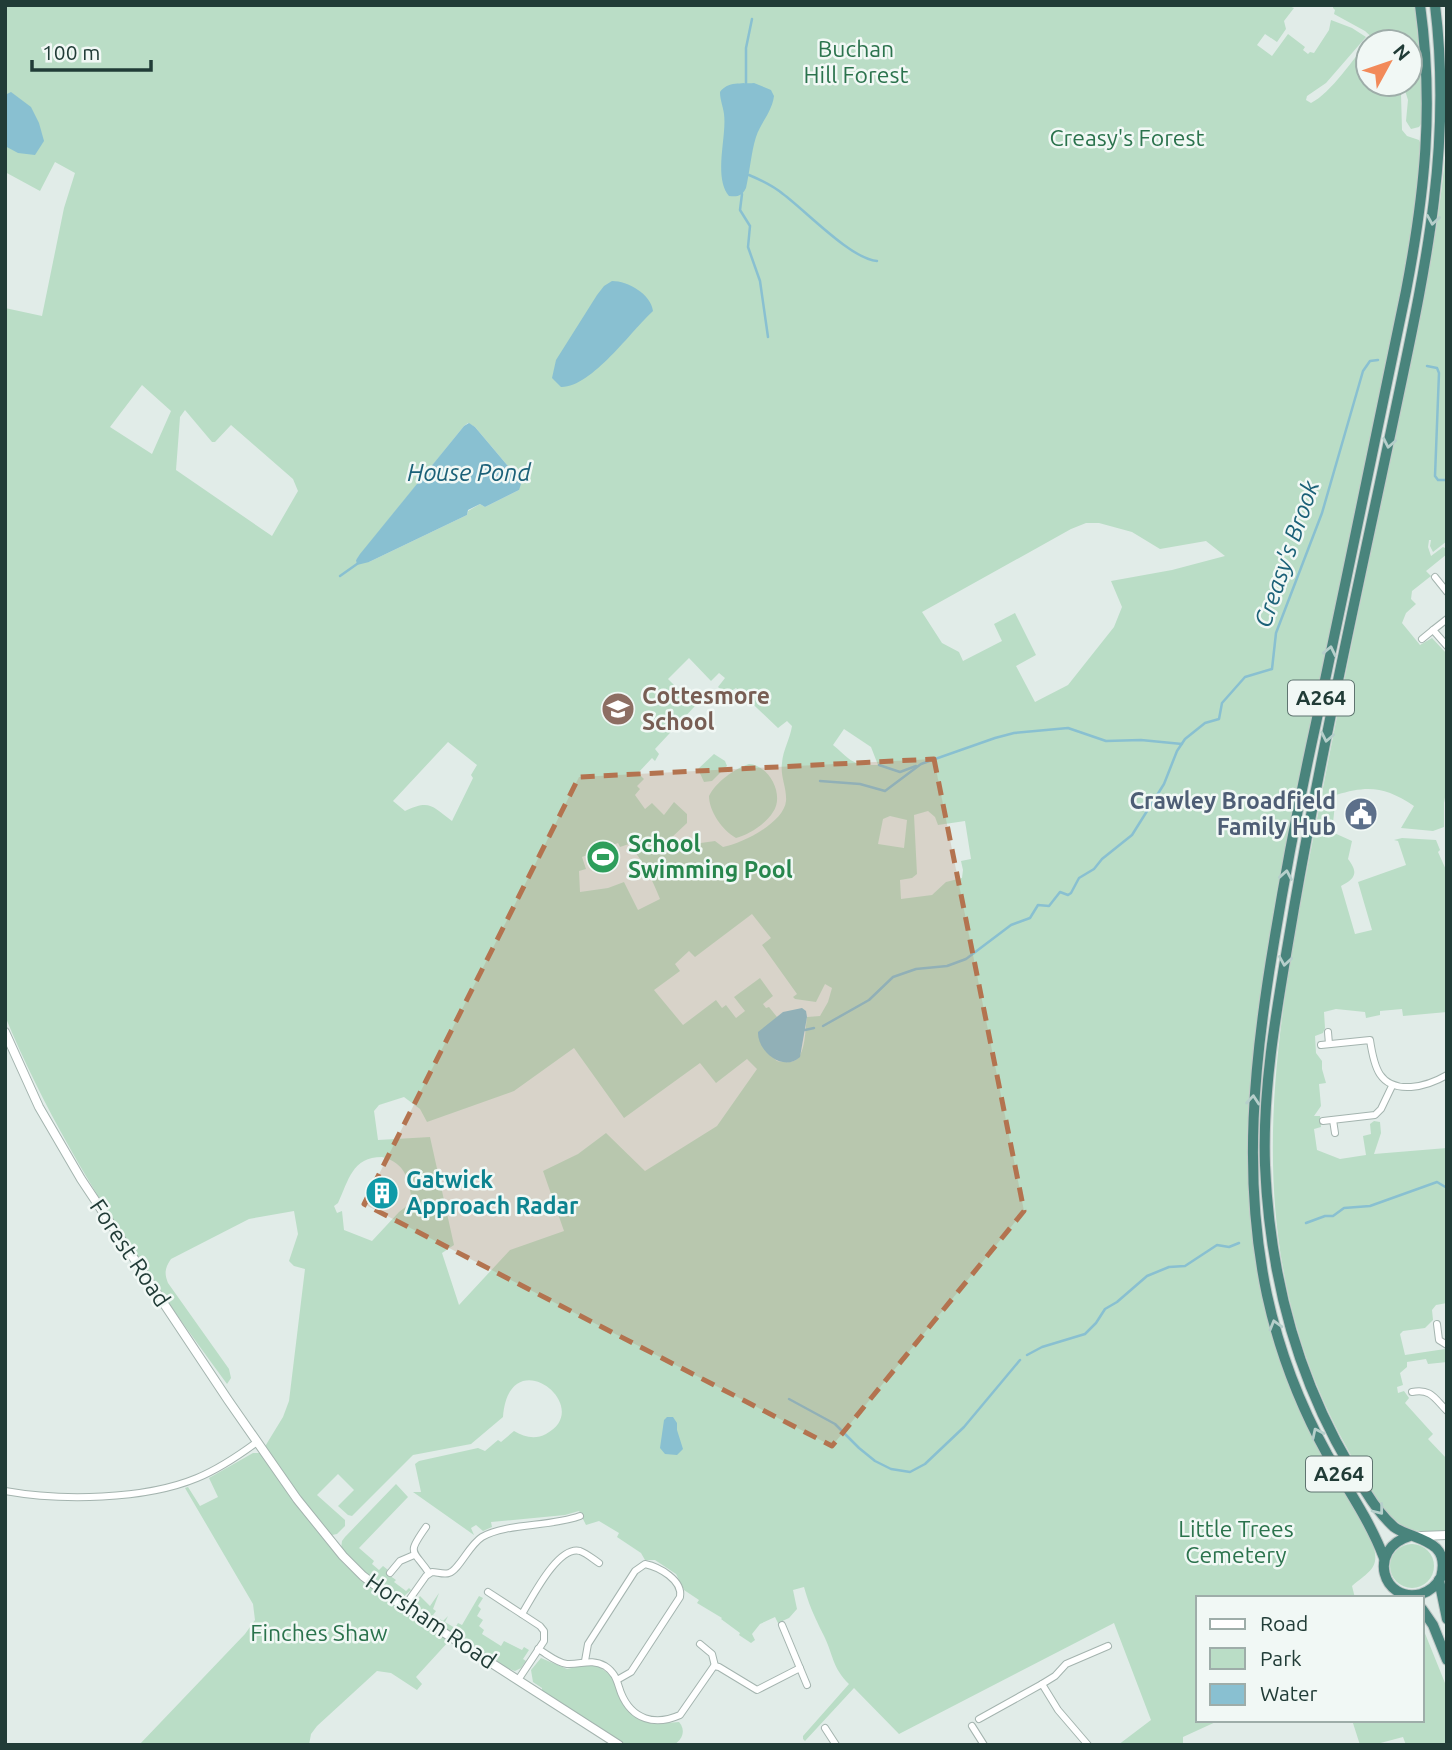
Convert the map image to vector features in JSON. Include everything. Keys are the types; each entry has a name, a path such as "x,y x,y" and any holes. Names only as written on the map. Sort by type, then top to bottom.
{"highway":[{"name":"A264","path":"1384,1558 1369,1525 1311,1422 1277,1334 1258,1244 1251,1135 1266,988 1285,878 1420,216 1428,100 1427,60 1420,5"},
{"name":"A264","path":"1415,1536 1390,1524 1366,1492 1329,1427 1304,1369 1288,1320 1270,1238 1265,1158 1266,1113 1273,1045 1299,880 1433,222 1442,114 1441,64 1435,5"},
{"path":"1443,1572 1429,1590 1411,1596 1397,1590 1388,1580 1383,1570 1384,1558 1395,1541 1415,1536 1431,1541 1442,1558 1447,1619"},
{"path":"1424,1612 1433,1625 1447,1660"}],"street":[{"path":"1435,577 1447,592"},
{"path":"1422,639 1447,619"},
{"path":"1433,630 1447,646"},
{"path":"1369,1029 1376,1067 1392,1086 1425,1085 1447,1075"},
{"name":"Forest Road","path":"5,1032 38,1107 66,1156 273,1464"},
{"path":"1328,1032 1329,1044"},
{"path":"1321,1045 1370,1040"},
{"path":"1322,1121 1375,1115 1381,1109 1392,1086"},
{"path":"1333,1120 1335,1133"},
{"path":"1437,1324 1439,1340 1447,1345"},
{"path":"1412,1391 1428,1392 1447,1411"},
{"path":"5,1491 74,1497 165,1488 211,1471 257,1441"},
{"name":"Horsham Road","path":"273,1464 343,1556 369,1581 404,1607 619,1745"},
{"path":"426,1527 415,1544 414,1555 429,1573 445,1574 452,1572 477,1541 493,1532 552,1524 580,1516"},
{"path":"1415,1536 1447,1535"},
{"path":"522,1614 553,1565 563,1556 579,1551 599,1563"},
{"path":"390,1573 402,1559 414,1555"},
{"path":"585,1661 588,1644 635,1571 645,1564 654,1567 678,1583 681,1589 680,1597 629,1674 617,1680"},
{"path":"404,1607 429,1573"},
{"path":"488,1592 544,1631 545,1638 518,1680"},
{"path":"782,1625 807,1685"},
{"path":"700,1644 712,1654 715,1666 757,1690 800,1668"},
{"path":"979,1719 1055,1676 1065,1665 1108,1646"},
{"path":"538,1649 564,1663 585,1661 605,1666 617,1680 629,1706 644,1718 656,1721 682,1713 709,1670 715,1666"},
{"path":"1042,1684 1058,1710 1088,1745"},
{"path":"972,1726 983,1744"},
{"path":"825,1728 836,1745"}],"highlighted area":[{"path":"934,759 1024,1211 832,1446 364,1204 579,777"}],"green space":[{"path":"5,5 1286,5 1294,8 1284,21 1286,29 1277,42 1265,34 1257,45 1272,56 1288,34 1305,47 1303,50 1308,54 1314,53 1329,30 1331,20 1354,29 1354,51 1326,83 1307,96 1306,100 1311,103 1319,98 1354,59 1354,98 1401,98 1402,130 1407,136 1419,140 1422,147 1418,190 1406,265 1311,723 1262,987 1247,1138 1251,1229 1270,1326 1372,1541 1375,1563 1352,1586 1354,1596 1196,1596 1196,1722 1216,1722 1183,1737 1183,1745 1118,1745 1151,1720 1114,1623 899,1734 854,1688 805,1741 803,1736 849,1684 836,1666 804,1587 793,1590 797,1609 789,1618 778,1623 775,1617 760,1624 752,1634 755,1640 751,1643 722,1618 697,1603 699,1600 684,1590 676,1574 655,1560 645,1560 641,1553 617,1537 619,1533 599,1521 586,1525 579,1511 565,1515 491,1522 492,1527 483,1531 476,1525 471,1528 474,1535 413,1492 421,1492 415,1464 419,1461 478,1448 485,1451 514,1431 530,1437 542,1436 559,1422 562,1409 556,1396 546,1386 533,1381 519,1383 509,1394 503,1417 471,1444 413,1455 352,1516 338,1506 354,1490 338,1474 317,1495 345,1520 345,1526 337,1534 332,1535 325,1531 321,1535 344,1564 365,1583 449,1641 416,1677 422,1684 417,1690 391,1673 377,1671 317,1726 311,1734 309,1745 139,1745 245,1634 255,1620 253,1604 185,1488 188,1487 200,1506 218,1497 209,1478 253,1453 261,1453 283,1417 289,1401 305,1269 294,1266 289,1261 298,1234 294,1211 249,1219 171,1259 166,1271 168,1283 229,1369 231,1378 227,1384 164,1297 77,1161 5,1016 5,308 42,316 64,208 75,173 55,162 40,191 5,172","holes":["142,385 171,411 152,454 110,427","185,410 212,442 231,425 293,479 298,491 272,536 176,470 180,417","468,423 475,427 518,478 519,490 485,507 480,504 468,511 467,515 369,562 356,560","1086,523 1099,523 1132,532 1160,549 1206,541 1225,556 1172,570 1111,581 1122,607 1114,627 1068,685 1035,702 1016,666 1036,655 1015,613 994,624 1002,641 963,661 959,652 942,643 922,612","689,658 711,681 719,673 725,678 718,687 726,694 736,688 778,728 787,721 792,726 782,763 786,801 778,817 761,831 723,847 715,841 672,847 669,840 687,823 687,814 674,802 664,815 652,803 645,809 635,795 640,789 637,786 644,779 638,773 652,758 655,761 659,754 655,749 695,706 668,679","844,729 871,747 878,765 857,763 833,745","448,742 477,765 452,821 440,811 426,805 405,811 393,801","928,811 935,817 938,825 965,821 971,859 961,861 962,878 946,882 932,895 901,899 900,880 912,878 917,874 914,815","890,816 907,820 904,848 878,844 883,819","618,843 620,847 629,844 647,870 660,899 638,910 624,882 608,888 580,892 579,871 586,869 582,857","752,914 771,938 762,945 797,994 793,997 795,999 816,1002 825,984 832,988 820,1016 807,1017 803,1048 798,1058 790,1062 777,1061 768,1053 777,1017 763,1004 773,996 760,978 734,997 745,1011 736,1018 726,1005 722,1008 716,1000 683,1025 654,990 680,971 675,964 689,951 695,957","574,1048 624,1118 700,1063 716,1083 747,1059 757,1069 717,1126 645,1171 606,1133 578,1154 543,1171 564,1231 510,1250 459,1305 442,1253 454,1245 430,1137 378,1140 374,1111 379,1105 404,1097 420,1109 427,1122 514,1091","382,1157 401,1168 408,1180 412,1202 372,1241 344,1230 342,1211 337,1213 334,1206 358,1165 372,1158"]},
{"path":"1333,5 1415,5 1417,28 1360,28 1334,14"},
{"path":"1422,98 1421,124 1411,129 1406,121 1408,100"},
{"path":"1447,136 1447,541 1433,552 1429,540 1428,547 1431,556 1443,547 1447,549 1447,554 1426,571 1431,576 1412,591 1411,599 1416,604 1406,613 1402,623 1420,645 1432,638 1447,654 1447,786 1444,827 1433,831 1401,828 1414,806 1394,795 1368,789 1336,795 1332,832 1352,841 1348,859 1354,868 1354,875 1341,886 1355,934 1372,930 1358,882 1406,865 1398,841 1394,840 1436,840 1447,872 1447,1012 1403,1016 1402,1009 1380,1011 1380,1015 1366,1018 1365,1012 1336,1009 1324,1012 1325,1028 1323,1033 1315,1036 1316,1053 1322,1061 1326,1083 1319,1084 1321,1106 1314,1116 1320,1116 1321,1127 1314,1129 1317,1150 1340,1159 1366,1155 1363,1136 1371,1134 1370,1124 1374,1121 1380,1122 1381,1133 1374,1154 1447,1148 1447,1303 1436,1305 1432,1310 1433,1320 1425,1328 1403,1331 1400,1334 1405,1355 1445,1349 1447,1362 1428,1364 1426,1359 1407,1362 1407,1367 1400,1373 1403,1385 1397,1387 1398,1393 1404,1391 1409,1398 1405,1403 1433,1434 1428,1439 1447,1459 1447,1531 1428,1532 1400,1524 1382,1506 1347,1448 1311,1369 1288,1291 1276,1212 1273,1133 1278,1053 1288,973 1337,718 1425,291"},
{"path":"714,754 725,761 727,766 712,781 704,782 698,769"},
{"path":"749,764 769,775 776,790 776,805 761,825 736,838 717,820 709,796 726,777"},
{"path":"396,1484 408,1497 359,1548 374,1561 372,1564 379,1570 383,1566 388,1570 386,1573 396,1580 394,1582 406,1591 409,1588 411,1590 402,1598 377,1583 341,1549 345,1537"},
{"path":"1412,1544 1428,1550 1434,1566 1428,1582 1412,1588 1396,1582 1390,1566 1396,1550"},
{"path":"439,1593 433,1615 443,1621 448,1616 445,1622 455,1628 458,1623 462,1625 479,1596 483,1598 478,1606 481,1609 477,1616 483,1620 479,1626 484,1630 482,1634 501,1646 504,1641 522,1650 524,1647 529,1650 521,1668 515,1671 507,1668 416,1610 416,1601 420,1596 430,1606"},
{"path":"1424,1631 1447,1688 1447,1745 1406,1745 1403,1737 1373,1745 1360,1745 1353,1722 1424,1722"},
{"path":"541,1658 567,1669 591,1664 599,1667 612,1676 631,1712 641,1720 653,1724 679,1722 683,1731 680,1740 674,1745 627,1745 542,1691 542,1688 533,1682 531,1670"}],"water":[{"path":"754,83 771,90 773,102 756,137 746,188 739,195 729,196 724,188 721,168 724,114 720,92 731,85"},
{"path":"11,92 31,107 39,123 44,141 35,155 18,153 5,146 5,95"},
{"path":"612,281 625,283 638,290 648,299 653,311 598,368 573,385 561,387 552,378 556,360 597,295"},
{"name":"House Pond","path":"469,423 518,478 521,484 519,490 485,507 480,504 468,510 467,515 369,562 357,565 356,560 360,554"},
{"path":"802,1008 807,1017 800,1057 786,1063 772,1058 762,1046 758,1032 783,1012"},
{"path":"673,1417 677,1423 683,1449 677,1455 665,1454 660,1448 664,1420"}],"waterway":[{"path":"746,83 746,48 752,19"},
{"path":"749,175 779,191 855,252 877,261"},
{"path":"742,194 740,210 750,226 748,247 760,281 768,337"},
{"name":"Creasy's Brook","path":"823,1026 869,1000 893,977 916,969 947,966 966,959 1011,925 1030,918 1038,905 1049,906 1060,892 1068,895 1071,893 1079,878 1094,869 1102,859 1132,835 1164,784 1177,751 1185,739 1205,723 1219,719 1222,703 1245,677 1272,669 1276,633 1322,513 1363,371 1370,361 1378,360"},
{"name":"Creasy's Brook","path":"1427,366 1437,368 1439,373 1435,476 1438,480 1447,480"},
{"path":"340,576 357,564"},
{"path":"820,781 860,784 885,791 921,764 1014,733 1068,728 1106,741 1141,740 1182,744"},
{"path":"879,765 900,772 916,766"},
{"path":"805,1030 814,1028"},
{"path":"1306,1223 1333,1216 1344,1208 1370,1206 1437,1182 1447,1188"},
{"path":"1027,1355 1042,1347 1085,1334 1105,1309 1147,1276 1169,1267 1185,1266 1217,1245 1229,1247 1239,1243"},
{"path":"789,1399 835,1424 875,1461 891,1469 910,1472 925,1464 964,1427 1020,1360"}],"place":[{"name":"Cottesmore School","path":"618,709"},
{"name":"Crawley Broadfield Family Hub","path":"1361,814"},
{"name":"School Swimming Pool","path":"603,857"},
{"name":"Gatwick Approach Radar","path":"382,1193"}],"park label":[{"name":"Buchan Hill Forest","path":"856,62"},
{"name":"Creasy's Forest","path":"1127,138"},
{"name":"Little Trees Cemetery","path":"1236,1542"},
{"name":"Finches Shaw","path":"319,1633"}]}
